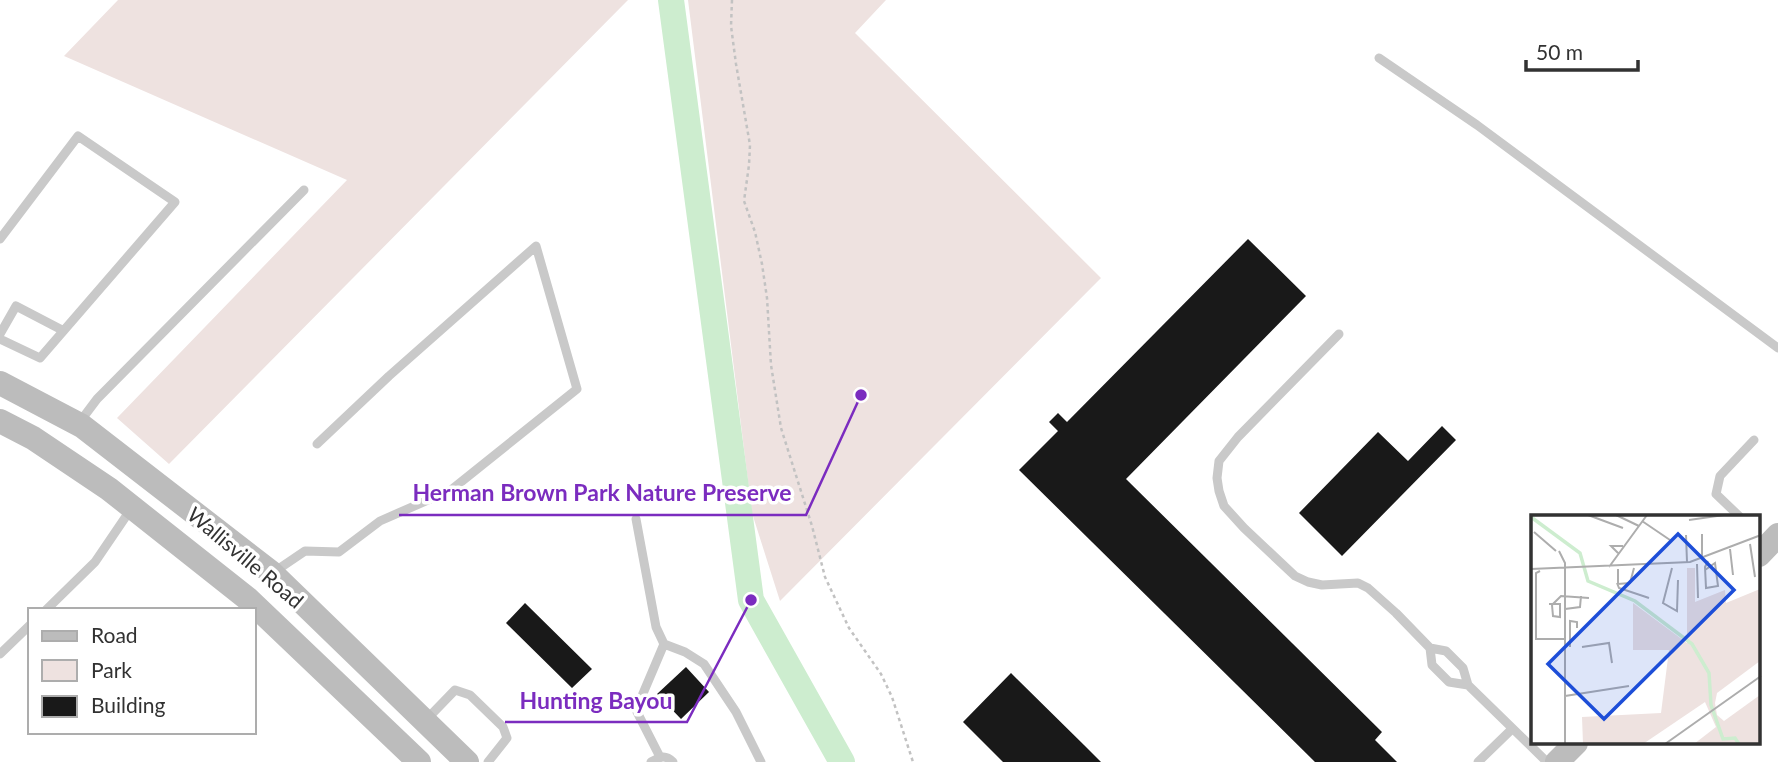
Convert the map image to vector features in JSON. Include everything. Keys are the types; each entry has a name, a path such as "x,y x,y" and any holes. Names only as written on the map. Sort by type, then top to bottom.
{"main road":[{"name":"Wallisville Road","path":"0,383 78,424 272,573 467,762"},
{"path":"4,426 25,397"},
{"name":"Wallisville Road","path":"4,426 44,445 109,489 248,599 419,762"},
{"path":"132,508 151,480"},
{"path":"248,599 272,573"},
{"path":"1557,762 1575,744"}],"lane":[{"path":"1379,58 1486,131 1778,348"},
{"path":"0,239 78,136 175,202 40,358 0,339"},
{"path":"78,424 97,399 304,190"},
{"path":"272,573 304,551 339,552 380,522 451,491 578,389 536,246 389,376 317,444"},
{"path":"0,334 16,306 62,330"},
{"path":"1339,334 1238,437 1219,461 1217,478 1224,506 1295,576 1322,585 1358,583 1368,588 1430,648 1433,665 1449,682 1468,685"},
{"path":"1738,515 1716,494 1720,476 1754,440"},
{"path":"48,608 94,562 132,508"},
{"path":"636,519 656,627 664,644 704,663 736,712 761,762"},
{"path":"0,654 28,627"},
{"path":"664,644 636,710 655,759 668,757 673,762"},
{"path":"1430,648 1446,651 1463,668 1468,685 1547,762"},
{"path":"425,721 456,690 470,695 503,727 507,738 488,762"},
{"path":"1478,762 1512,729"}],"path":[{"path":"732,0 731,26 750,145 744,201 755,232 765,287 771,365 781,428 813,526 825,577 849,628 881,674 892,697 913,762"}],"green space":[{"path":"118,0 628,0 169,464 117,418 347,180 64,56"},
{"path":"688,0 886,0 855,33 1101,278 780,601 752,513"}],"building":[{"path":"1248,239 1306,296 1126,479 1382,732 1375,740 1397,762 1315,762 1019,470 1058,431 1049,422 1058,413 1067,422"},
{"path":"1442,426 1456,440 1342,556 1299,513 1378,432 1408,461"},
{"path":"525,603 592,669 572,688 506,623"},
{"path":"686,667 709,692 681,719 657,694"},
{"path":"1011,673 1101,762 1003,762 963,722"}],"waterway":[{"path":"671,0 751,600 842,762"}],"place":[{"name":"Herman Brown Park Nature Preserve","path":"861,395"},
{"name":"Hunting Bayou","path":"751,600"}]}
